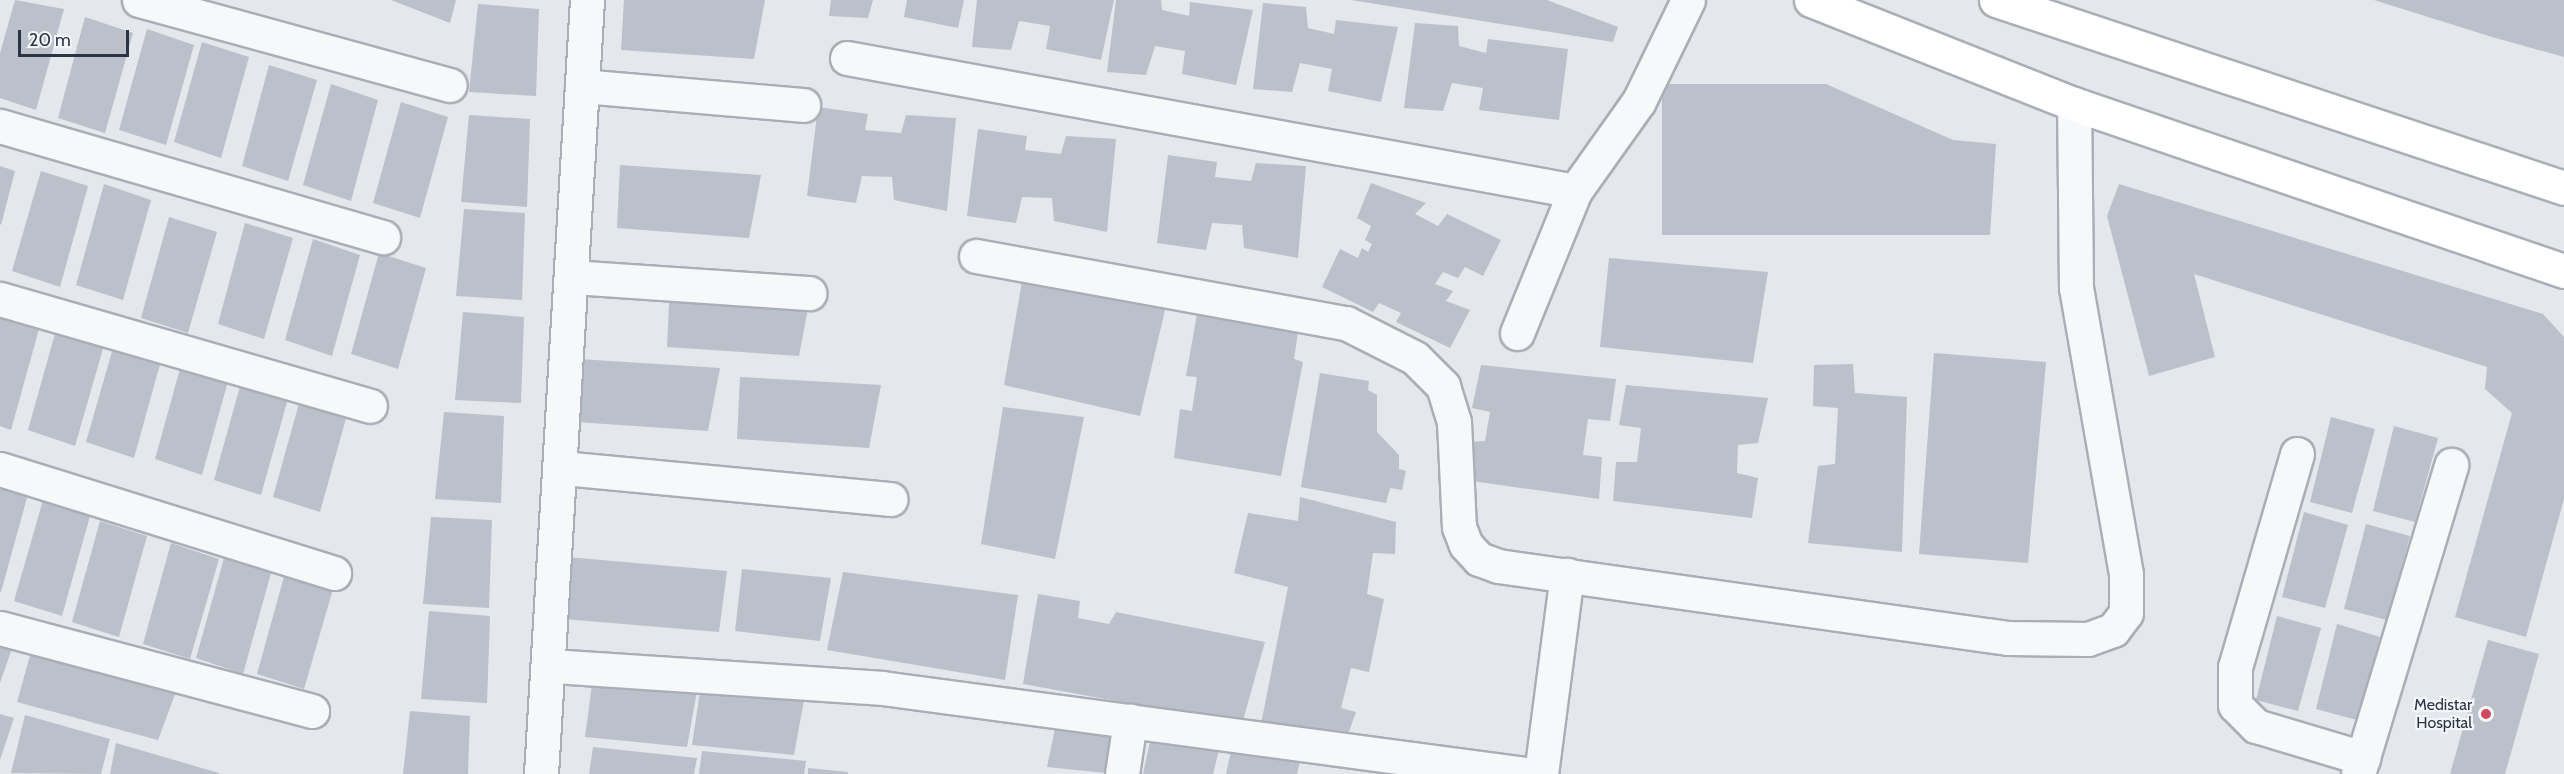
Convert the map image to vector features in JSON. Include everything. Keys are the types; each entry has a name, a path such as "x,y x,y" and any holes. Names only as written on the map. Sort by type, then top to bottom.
{"street":[{"path":"140,0 450,85"},
{"path":"541,774 552,666 587,0"},
{"path":"1517,333 1575,191 1639,101 1688,0"},
{"path":"1811,0 2074,104 2564,271"},
{"path":"1996,0 2564,188"},
{"path":"847,58 1575,191"},
{"path":"582,86 803,105"},
{"path":"976,256 1346,323 1374,334 1415,358 1443,386 1454,422 1459,527 1466,545 1479,559 1498,566 2008,638 2088,639 2113,630 2126,613 2126,574 2076,288 2074,104"},
{"path":"0,126 383,237"},
{"path":"572,278 809,293"},
{"path":"0,299 370,406"},
{"path":"2297,454 2235,667 2235,705 2256,726 2360,766 2451,465"},
{"path":"562,468 891,499"},
{"path":"0,469 334,573"},
{"path":"1541,774 1567,575"},
{"path":"0,628 312,711"},
{"path":"552,666 882,688 1130,721 1319,762 1526,774"},
{"path":"1122,774 1130,721"}],"building":[{"path":"15,0 64,9 36,110 0,98 0,53"},
{"path":"391,0 456,0 450,23"},
{"path":"624,0 765,0 754,59 621,50"},
{"path":"831,0 873,0 868,18 829,16"},
{"path":"907,0 964,0 958,28 904,17"},
{"path":"977,0 1114,0 1101,60 1046,49 1050,26 1019,21 1011,50 972,47"},
{"path":"1116,0 1161,0 1162,10 1189,16 1190,2 1253,10 1236,85 1182,74 1185,51 1155,46 1146,75 1107,72"},
{"path":"1351,0 1547,0 1618,27 1613,42"},
{"path":"2374,0 2564,0 2564,57 2492,37"},
{"path":"1263,3 1306,7 1308,28 1334,34 1336,20 1398,27 1381,102 1328,91 1332,69 1300,63 1292,92 1253,89"},
{"path":"478,4 539,9 536,96 469,92"},
{"path":"85,17 133,33 105,133 58,118"},
{"path":"1415,23 1458,26 1459,46 1486,53 1488,39 1568,49 1559,120 1479,110 1483,88 1452,83 1443,111 1404,108"},
{"path":"147,29 194,45 166,145 119,130"},
{"path":"202,42 249,57 221,158 174,142"},
{"path":"269,65 317,80 288,181 242,166"},
{"path":"331,84 378,100 351,201 303,185"},
{"path":"1662,84 1826,84 1953,140 1996,144 1990,235 1662,235"},
{"path":"401,102 448,117 420,218 373,203"},
{"path":"818,107 868,114 865,130 901,133 906,115 956,118 947,211 894,200 892,177 862,176 856,203 807,196"},
{"path":"469,115 530,119 527,207 461,202"},
{"path":"978,129 1027,136 1025,150 1061,154 1066,136 1116,139 1107,232 1054,221 1052,198 1022,197 1016,223 967,216"},
{"path":"1168,155 1217,162 1215,177 1251,181 1256,163 1306,166 1298,258 1244,248 1242,225 1212,223 1206,250 1157,243"},
{"path":"620,165 761,175 749,238 617,228"},
{"path":"0,166 15,171 1,225 0,224"},
{"path":"41,171 88,186 60,287 12,271"},
{"path":"1371,183 1426,203 1415,214 1438,226 1447,214 1501,240 1483,276 1465,267 1458,278 1443,272 1435,284 1453,291 1446,301 1470,310 1450,348 1396,322 1401,313 1379,303 1373,312 1322,287 1340,249 1358,258 1362,248 1368,252 1372,244 1365,240 1371,226 1357,218"},
{"path":"104,184 151,200 123,300 76,285"},
{"path":"2119,184 2543,314 2564,337 2564,499 2526,637 2455,617 2512,413 2485,389 2487,367 2194,274 2215,357 2149,376 2107,216"},
{"path":"464,209 525,213 522,300 456,296"},
{"path":"169,217 217,232 188,333 141,318"},
{"path":"245,223 293,238 264,339 218,324"},
{"path":"313,239 360,255 332,356 285,340"},
{"path":"379,253 426,268 398,369 351,354"},
{"path":"1609,258 1768,272 1753,363 1600,347"},
{"path":"1023,276 1166,306 1140,416 1004,385"},
{"path":"670,284 811,293 799,356 667,347"},
{"path":"463,312 524,317 521,403 455,400"},
{"path":"1197,314 1298,332 1294,359 1303,362 1281,476 1174,458 1180,409 1192,411 1197,377 1186,376"},
{"path":"0,316 39,329 11,430 0,426"},
{"path":"56,330 104,345 75,446 28,430"},
{"path":"115,341 162,357 134,458 86,442"},
{"path":"1934,353 2046,362 2028,563 1919,554"},
{"path":"183,358 230,374 202,475 155,459"},
{"path":"579,359 720,368 708,431 576,422"},
{"path":"1853,364 1855,393 1907,397 1902,552 1808,543 1818,466 1835,464 1838,408 1813,406 1814,365"},
{"path":"1481,365 1616,379 1610,421 1588,419 1583,455 1602,457 1599,499 1465,480 1469,442 1485,441 1490,412 1472,408"},
{"path":"1320,373 1369,381 1368,390 1377,395 1377,432 1399,455 1399,469 1406,471 1402,490 1390,488 1386,503 1301,487"},
{"path":"740,377 881,385 869,448 737,439"},
{"path":"242,379 289,395 261,495 214,480"},
{"path":"1626,385 1768,398 1758,443 1738,445 1737,473 1758,478 1752,518 1613,501 1616,462 1637,462 1641,428 1619,425"},
{"path":"301,396 348,411 320,512 273,497"},
{"path":"1003,407 1084,417 1055,559 981,544"},
{"path":"444,412 504,416 501,503 435,499"},
{"path":"2331,417 2375,429 2352,513 2310,502"},
{"path":"2394,426 2438,438 2415,522 2373,511"},
{"path":"0,485 28,494 1,592 0,592"},
{"path":"1300,497 1396,522 1395,554 1373,553 1367,594 1384,599 1369,672 1351,668 1341,708 1356,712 1346,740 1261,724 1288,587 1234,573 1248,513 1298,521"},
{"path":"43,500 90,516 62,616 14,601"},
{"path":"2304,512 2348,525 2325,608 2282,597"},
{"path":"431,517 492,520 489,608 423,604"},
{"path":"100,521 147,536 119,637 72,622"},
{"path":"2366,524 2410,536 2387,620 2344,609"},
{"path":"171,543 219,559 190,659 143,644"},
{"path":"567,557 727,571 719,632 564,619"},
{"path":"224,558 271,573 243,674 196,658"},
{"path":"742,569 831,578 820,641 735,631"},
{"path":"843,572 1018,595 1005,680 827,650"},
{"path":"285,573 333,589 304,689 257,674"},
{"path":"1038,594 1080,601 1078,618 1109,624 1116,612 1265,642 1242,724 1023,684"},
{"path":"429,611 490,616 487,703 421,699"},
{"path":"2277,616 2321,628 2298,711 2256,700"},
{"path":"2337,624 2380,637 2357,720 2316,709"},
{"path":"0,629 17,634 0,683"},
{"path":"2488,640 2539,654 2505,774 2450,774"},
{"path":"31,652 177,689 158,740 17,702"},
{"path":"594,670 699,680 687,747 585,737"},
{"path":"702,678 806,689 794,755 692,745"},
{"path":"410,711 470,716 468,774 403,774"},
{"path":"0,714 14,718 0,760"},
{"path":"1058,714 1126,728 1116,774 1047,767"},
{"path":"25,715 110,739 101,774 11,773"},
{"path":"1153,727 1221,742 1213,774 1143,774"},
{"path":"116,743 219,773 219,774 110,774"},
{"path":"593,747 697,758 694,774 589,774"},
{"path":"1232,747 1300,761 1297,774 1226,774"},
{"path":"702,751 806,761 804,774 699,774"},
{"path":"808,768 848,772 848,774 808,774"}],"place":[{"name":"Medistar Hospital","path":"2486,714"}]}
